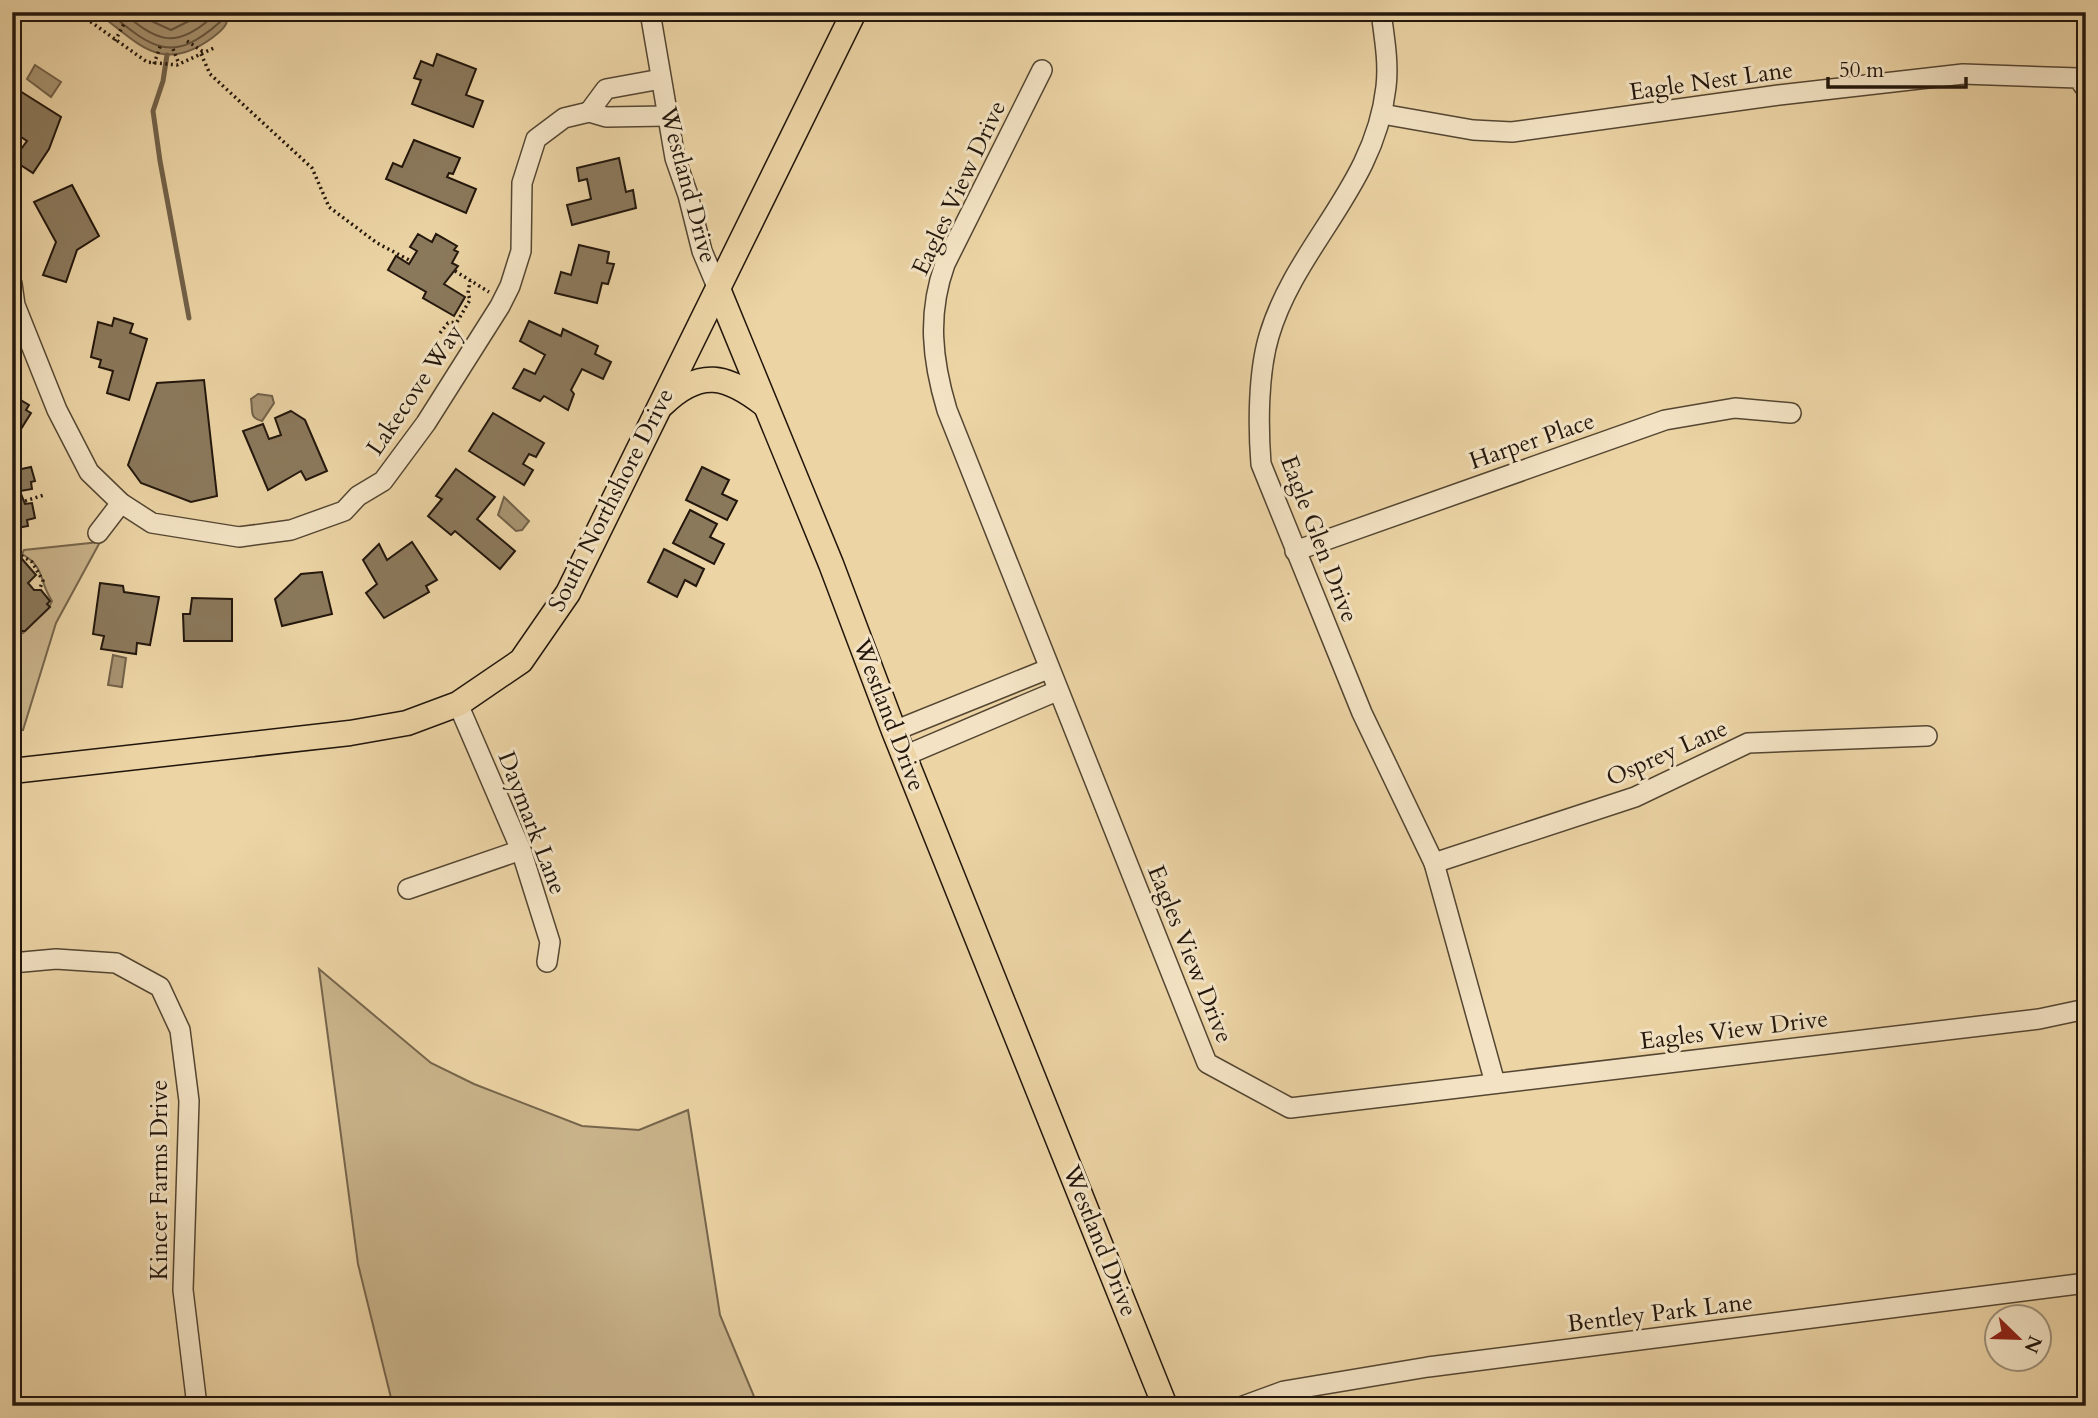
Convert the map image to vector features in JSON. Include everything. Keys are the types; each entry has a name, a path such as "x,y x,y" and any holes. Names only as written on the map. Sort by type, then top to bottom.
{"main road":[{"name":"South Northshore Drive","path":"12,771 350,733 407,723 458,704 521,660 568,593 854,12"},
{"name":"Westland Drive","path":"718,289 831,564 894,731 1165,1406"},
{"path":"657,410 673,394 698,380 706,379 737,385 765,405"}],"street":[{"name":"Westland Drive","path":"650,12 675,158 688,195 702,251 718,289"},
{"name":"Eagle Glen Drive","path":"1381,12 1387,85 1382,114 1370,152 1355,181 1297,271 1268,338 1258,435 1261,464 1362,713 1434,863 1495,1083"},
{"name":"Eagles View Drive","path":"1042,70 945,264 935,297 933,354 947,410 1207,1063 1290,1108 2039,1019 2086,1009"},
{"name":"Eagle Nest Lane","path":"1382,114 1473,130 1512,132 1963,74 2078,78 2086,89"},
{"name":"Lakecove Way","path":"589,112 606,89 661,79"},
{"name":"Lakecove Way","path":"12,284 14,306 57,410 89,472 121,503 152,523 239,537 291,530 344,511 358,496 383,481 426,423 510,286 521,251 522,183 536,139 564,118 589,112 606,117 667,116"},
{"name":"Harper Place","path":"1295,551 1665,420 1735,408 1791,413"},
{"path":"98,533 121,503"},
{"path":"894,731 1048,669"},
{"path":"904,756 1057,691"},
{"name":"Daymark Lane","path":"458,704 521,850 550,942 547,962"},
{"name":"Osprey Lane","path":"1434,863 1635,797 1748,743 1927,736"},
{"path":"408,889 521,850"},
{"name":"Kincer Farms Drive","path":"12,963 57,959 116,963 160,987 180,1030 189,1101 183,1290 197,1406"},
{"name":"Bentley Park Lane","path":"1243,1406 1284,1391 1429,1367 2086,1283"}],"path":[{"path":"77,12 115,41 154,64 178,64 215,48"},
{"path":"87,20 91,12"},
{"path":"115,41 130,12"},
{"path":"187,41 203,53 210,74 312,168 330,207 377,243 411,261"},
{"path":"154,64 161,44"},
{"path":"173,49 178,64"},
{"path":"455,271 503,300"},
{"path":"440,333 448,323 457,322 470,300 470,281"},
{"path":"24,501 44,495"},
{"path":"12,550 32,562 43,581 39,590"}],"shaded area":[{"path":"100,542 56,623 23,730 12,731 12,635 23,633 52,601 35,564 22,554 24,550"},
{"path":"319,969 431,1063 474,1084 582,1126 639,1130 688,1110 720,1315 758,1406 393,1406 358,1264"}],"water":[{"path":"96,12 227,12 228,17 221,30 194,49 178,54 163,54 137,43"},
{"path":"35,65 61,82 51,97 27,79"},
{"path":"258,394 272,396 274,403 262,421 253,416 252,410 251,399"},
{"path":"504,497 529,521 522,530 516,531 498,515"},
{"path":"113,655 126,658 122,687 108,685"}],"building":[{"path":"437,54 476,69 466,95 483,101 473,127 412,104 421,80 414,78 421,61 433,66"},
{"path":"12,86 61,117 49,149 33,173 13,160 27,141 12,131"},
{"path":"414,140 460,158 453,174 449,173 447,177 476,189 466,213 386,179 393,163 402,167"},
{"path":"619,158 626,192 633,190 636,208 572,225 567,205 591,199 587,179 579,181 577,168"},
{"path":"72,185 99,236 77,250 66,282 43,275 56,242 34,202"},
{"path":"418,234 432,242 436,234 457,246 454,250 458,252 452,263 458,266 444,284 465,297 454,316 423,298 426,292 388,270 396,256 409,264 417,251 410,247"},
{"path":"579,245 609,252 607,263 614,264 608,284 602,283 597,303 555,293 561,272 571,275"},
{"path":"114,318 133,324 130,333 147,339 129,400 107,393 113,371 99,367 101,360 91,357 98,322 112,326"},
{"path":"529,321 561,336 563,329 598,346 595,354 611,362 603,379 582,369 571,390 574,394 568,410 544,396 540,401 513,388 524,369 535,374 545,355 520,341"},
{"path":"204,380 217,496 191,502 141,483 128,465 157,383"},
{"path":"12,389 21,394 19,399 29,405 26,410 31,413 21,429 16,427 13,432"},
{"path":"291,411 305,420 327,471 306,480 301,471 268,490 243,431 263,424 269,439 281,435 275,418"},
{"path":"493,413 544,443 536,457 529,454 523,464 533,470 524,485 469,451"},
{"path":"31,467 35,481 31,482 32,489 20,491 25,504 32,503 35,518 27,520 28,526 12,529 12,471"},
{"path":"702,467 729,480 722,494 737,501 727,520 686,500"},
{"path":"456,469 495,497 477,519 515,551 500,569 455,531 451,535 428,516 442,499 436,496"},
{"path":"690,510 717,524 710,537 724,544 714,564 673,543"},
{"path":"412,542 437,580 426,586 429,592 384,618 366,593 377,584 363,560 379,544 387,560"},
{"path":"664,549 704,569 696,586 685,580 677,597 648,582"},
{"path":"22,559 36,575 28,583 34,590 41,590 50,601 47,604 50,607 25,631 18,631 12,625 12,568"},
{"path":"322,572 332,614 282,626 275,599 301,574"},
{"path":"100,583 123,586 124,592 159,597 150,645 137,643 136,654 101,649 104,636 93,634"},
{"path":"192,598 232,599 232,641 184,641 183,614 190,614"}],"waterway":[{"path":"167,55 163,81 153,111 189,318"}]}
